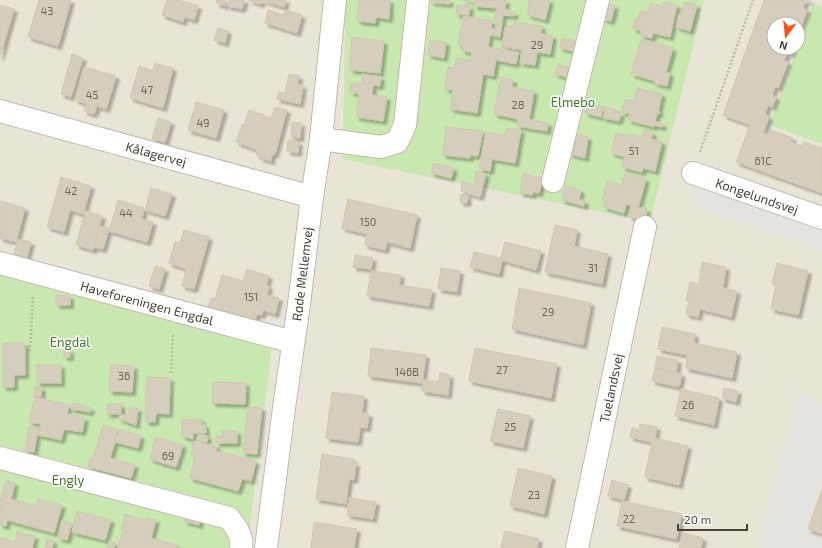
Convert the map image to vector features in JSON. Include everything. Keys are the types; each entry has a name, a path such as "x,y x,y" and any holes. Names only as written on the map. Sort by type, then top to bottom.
{"street":[{"name":"Røde Mellemvej","path":"266,548 321,139 335,0"},
{"path":"321,139 381,147 397,142 405,125 418,0"},
{"path":"553,181 598,0"},
{"name":"Kålagervej","path":"0,111 312,197"},
{"name":"Kongelundsvej","path":"693,173 822,218"},
{"name":"Tuelandsvej","path":"577,548 645,227"},
{"name":"Haveforeningen Engdal","path":"0,263 293,342"},
{"path":"0,458 228,518 236,528 242,540 241,548"}],"path":[{"path":"693,173 752,0"},
{"path":"30,351 35,272"},
{"path":"171,373 174,310"}],"shaded area":[{"path":"0,0 822,0 822,548 0,548"},
{"path":"702,171 822,215 822,250 687,203"},
{"path":"798,396 822,403 822,481 805,531 822,536 822,548 756,548"}],"green space":[{"name":"Elmebo","path":"346,0 704,0 650,222 342,159"},
{"path":"813,4 822,7 822,144 769,125 794,56 806,56 806,23"},
{"path":"0,256 274,330 247,548 0,548"}],"building":[{"path":"39,0 71,0 58,46 28,37"},
{"path":"167,0 179,0 198,6 194,20 184,17 183,22 162,15"},
{"path":"217,0 226,0 225,6 216,3"},
{"path":"229,0 245,0 242,9 227,6"},
{"path":"248,0 262,0 261,4"},
{"path":"262,0 286,0 284,7"},
{"path":"359,0 390,0 389,19 376,17 375,23 357,21"},
{"path":"431,0 450,0 449,4 431,2"},
{"path":"462,0 506,0 505,9 515,13 514,16 503,15 500,37 490,35 488,47 518,52 516,64 496,60 493,76 483,74 477,113 450,109 453,90 445,89 448,67 454,68 456,58 471,60 472,52 462,51 463,46 458,45 463,16 492,21 491,28 496,29 497,21 494,21 497,8 474,6 475,1"},
{"path":"529,0 550,0 545,20 528,15"},
{"path":"764,0 806,0 803,8 807,10 805,16 766,16 766,56 786,56 784,61 788,62 778,88 775,87 772,95 776,97 772,107 768,105 765,113 769,117 763,133 769,135 770,130 793,138 791,142 802,146 803,142 822,148 822,193 736,162 750,125 723,115"},
{"path":"663,2 677,5 670,37 653,33 652,38 640,36 641,30 633,29 635,19 638,20 640,11 648,13 650,3 662,6"},
{"path":"684,2 697,5 690,31 676,27"},
{"path":"607,3 615,6 611,21 603,19"},
{"path":"0,5 14,9 0,57"},
{"path":"457,5 470,6 469,15 456,14"},
{"path":"268,10 284,15 285,10 302,15 297,33 265,23"},
{"path":"514,22 542,26 541,34 553,36 550,54 537,52 535,65 520,63 522,50 502,47 505,27 513,26"},
{"path":"218,28 228,31 225,43 214,40"},
{"path":"352,37 384,41 380,73 350,70"},
{"path":"562,38 575,41 573,51 560,48"},
{"path":"641,39 673,48 666,72 670,73 667,86 654,83 655,81 631,74"},
{"path":"430,40 446,42 444,58 428,55"},
{"path":"72,54 83,58 71,97 61,94"},
{"path":"155,63 173,68 163,108 130,98 139,66 153,71"},
{"path":"558,64 568,67 566,77 555,74"},
{"path":"84,67 116,76 106,109 97,106 94,114 84,111 87,104 75,100"},
{"path":"289,74 299,76 298,84 303,86 300,104 277,99 279,92 285,93"},
{"path":"362,74 381,77 380,86 362,83"},
{"path":"501,77 513,80 512,87 534,91 529,119 548,123 547,131 517,126 518,119 494,114"},
{"path":"351,83 373,84 372,95 387,97 383,121 356,117 359,94 350,92"},
{"path":"637,88 662,94 658,112 660,112 657,114 655,121 663,124 662,127 654,125 654,127 628,120 630,114 622,112 625,99 634,101"},
{"path":"196,102 224,110 216,138 188,130"},
{"path":"587,103 604,107 601,117 585,113"},
{"path":"275,107 287,110 275,154 272,154 271,161 260,158 261,156 256,154 257,150 236,142 242,124 244,125 249,110 271,119"},
{"path":"606,107 615,109 614,112 621,113 619,121 603,118"},
{"path":"158,118 171,122 165,142 152,139"},
{"path":"292,122 301,123 300,138 291,137"},
{"path":"446,127 483,131 478,156 470,155 470,158 443,155"},
{"path":"507,128 521,130 515,163 492,159 490,171 479,169 486,132 505,136"},
{"path":"644,130 653,133 651,139 662,142 655,171 643,168 642,172 622,167 625,157 611,153 616,133 642,137"},
{"path":"577,134 588,137 585,158 570,154"},
{"path":"288,140 299,142 298,153 287,151"},
{"path":"433,163 454,168 451,178 431,173"},
{"path":"476,171 486,174 480,197 461,191 462,181 474,185"},
{"path":"625,173 646,179 638,208 626,204 624,213 604,207 605,201 602,200 607,181 622,185"},
{"path":"523,174 543,178 539,193 533,192 532,195 520,193"},
{"path":"61,177 91,186 83,214 70,210 64,232 47,227"},
{"path":"565,186 581,190 579,199 585,201 584,206 562,200"},
{"path":"151,188 172,194 165,216 145,210"},
{"path":"461,194 468,195 467,203 460,202"},
{"path":"348,199 417,215 410,248 387,242 385,250 365,245 367,234 342,228"},
{"path":"118,200 144,208 142,219 153,222 147,242 109,231"},
{"path":"0,201 25,208 16,242 0,238"},
{"path":"631,206 647,209 645,220 629,217"},
{"path":"85,211 102,216 93,250 76,245"},
{"path":"555,225 577,230 574,246 608,254 602,284 545,272"},
{"path":"99,226 109,228 103,249 94,247"},
{"path":"184,230 209,237 194,289 182,286 186,269 169,263 175,242 180,243"},
{"path":"18,239 31,242 26,261 13,258"},
{"path":"505,242 541,251 536,270 502,260 499,274 470,267 474,252 501,258"},
{"path":"355,255 373,258 371,269 353,267"},
{"path":"702,262 726,267 723,288 737,291 731,317 700,309 698,317 686,314 689,301 686,300 690,282 699,284"},
{"path":"777,263 808,271 798,315 771,309 776,285 772,284"},
{"path":"155,266 165,269 159,289 149,286"},
{"path":"441,268 460,271 457,292 438,289"},
{"path":"247,269 269,276 266,286 269,286 267,295 279,298 275,314 263,310 262,315 257,314 254,324 207,310 211,298 215,299 222,275 243,281"},
{"path":"371,271 401,275 399,285 432,290 429,306 367,296"},
{"path":"519,288 591,303 583,345 512,329"},
{"path":"56,295 70,296 70,305 56,305"},
{"path":"662,327 695,334 694,343 737,352 732,378 686,368 687,355 658,349"},
{"path":"3,343 25,343 25,375 14,375 14,387 3,387"},
{"path":"371,348 426,355 422,383 368,376"},
{"path":"475,348 557,364 551,398 469,381"},
{"path":"64,350 70,350 70,357 64,357"},
{"path":"657,356 678,360 676,373 655,368"},
{"path":"111,364 134,366 132,392 109,391"},
{"path":"37,365 61,365 61,383 37,383"},
{"path":"655,368 682,374 679,387 652,381"},
{"path":"440,373 450,375 448,395 422,391 423,380 439,382"},
{"path":"147,377 170,378 169,414 156,413 155,422 146,422"},
{"path":"213,382 246,383 245,404 212,403"},
{"path":"35,387 42,388 41,397 34,396"},
{"path":"724,388 738,391 736,402 722,398"},
{"path":"681,389 719,398 714,425 675,416"},
{"path":"332,392 364,396 362,413 369,414 367,428 360,427 358,442 326,438"},
{"path":"35,397 69,405 67,414 85,418 82,432 64,429 61,440 38,435 41,424 29,422"},
{"path":"72,403 81,404 81,407 91,408 90,412 71,409"},
{"path":"107,404 121,404 121,414 107,414"},
{"path":"248,407 262,408 257,454 243,453"},
{"path":"129,408 138,408 136,425 119,419 119,416 129,414"},
{"path":"498,409 530,416 523,448 490,441"},
{"path":"201,419 202,425 205,425 206,433 193,433 193,439 182,436 182,420"},
{"path":"640,424 657,427 655,438 688,446 679,485 645,477 652,442 630,437 632,428 639,430"},
{"path":"103,425 118,430 116,436 118,436 120,429 141,436 138,448 115,442 110,458 135,465 131,478 88,467 90,459 93,459"},
{"path":"29,426 38,428 34,452 25,451"},
{"path":"222,431 237,431 237,443 216,443 216,436 222,437"},
{"path":"198,434 208,436 207,442 197,440"},
{"path":"156,437 183,445 176,467 150,459"},
{"path":"194,441 217,446 216,451 256,461 251,481 242,479 238,491 190,478 195,457 191,456"},
{"path":"322,454 353,459 352,463 356,463 354,480 349,479 346,504 316,499"},
{"path":"518,468 552,476 544,514 510,506"},
{"path":"612,480 628,485 624,500 608,496"},
{"path":"6,481 15,483 11,499 36,506 38,499 62,505 54,533 7,520 6,526 0,525 0,508 2,501 0,501"},
{"path":"822,489 822,534 808,529"},
{"path":"349,498 376,502 373,519 347,515"},
{"path":"622,501 682,514 676,539 617,526"},
{"path":"77,511 111,520 105,540 72,532"},
{"path":"186,512 201,515 199,525 184,521"},
{"path":"125,514 146,520 147,518 156,520 151,538 177,545 176,548 118,548"},
{"path":"62,520 72,523 67,540 58,538"},
{"path":"314,522 357,529 354,548 311,548"},
{"path":"505,531 539,539 537,548 501,548"},
{"path":"17,532 35,536 32,548 0,548 0,538 15,542"},
{"path":"683,533 703,538 701,548 679,548"},
{"path":"47,539 54,541 52,548 45,548"},
{"path":"109,541 115,543 114,548 107,548"}],"park label":[{"name":"Engdal","path":"70,342"},
{"name":"Engly","path":"68,480"}]}
